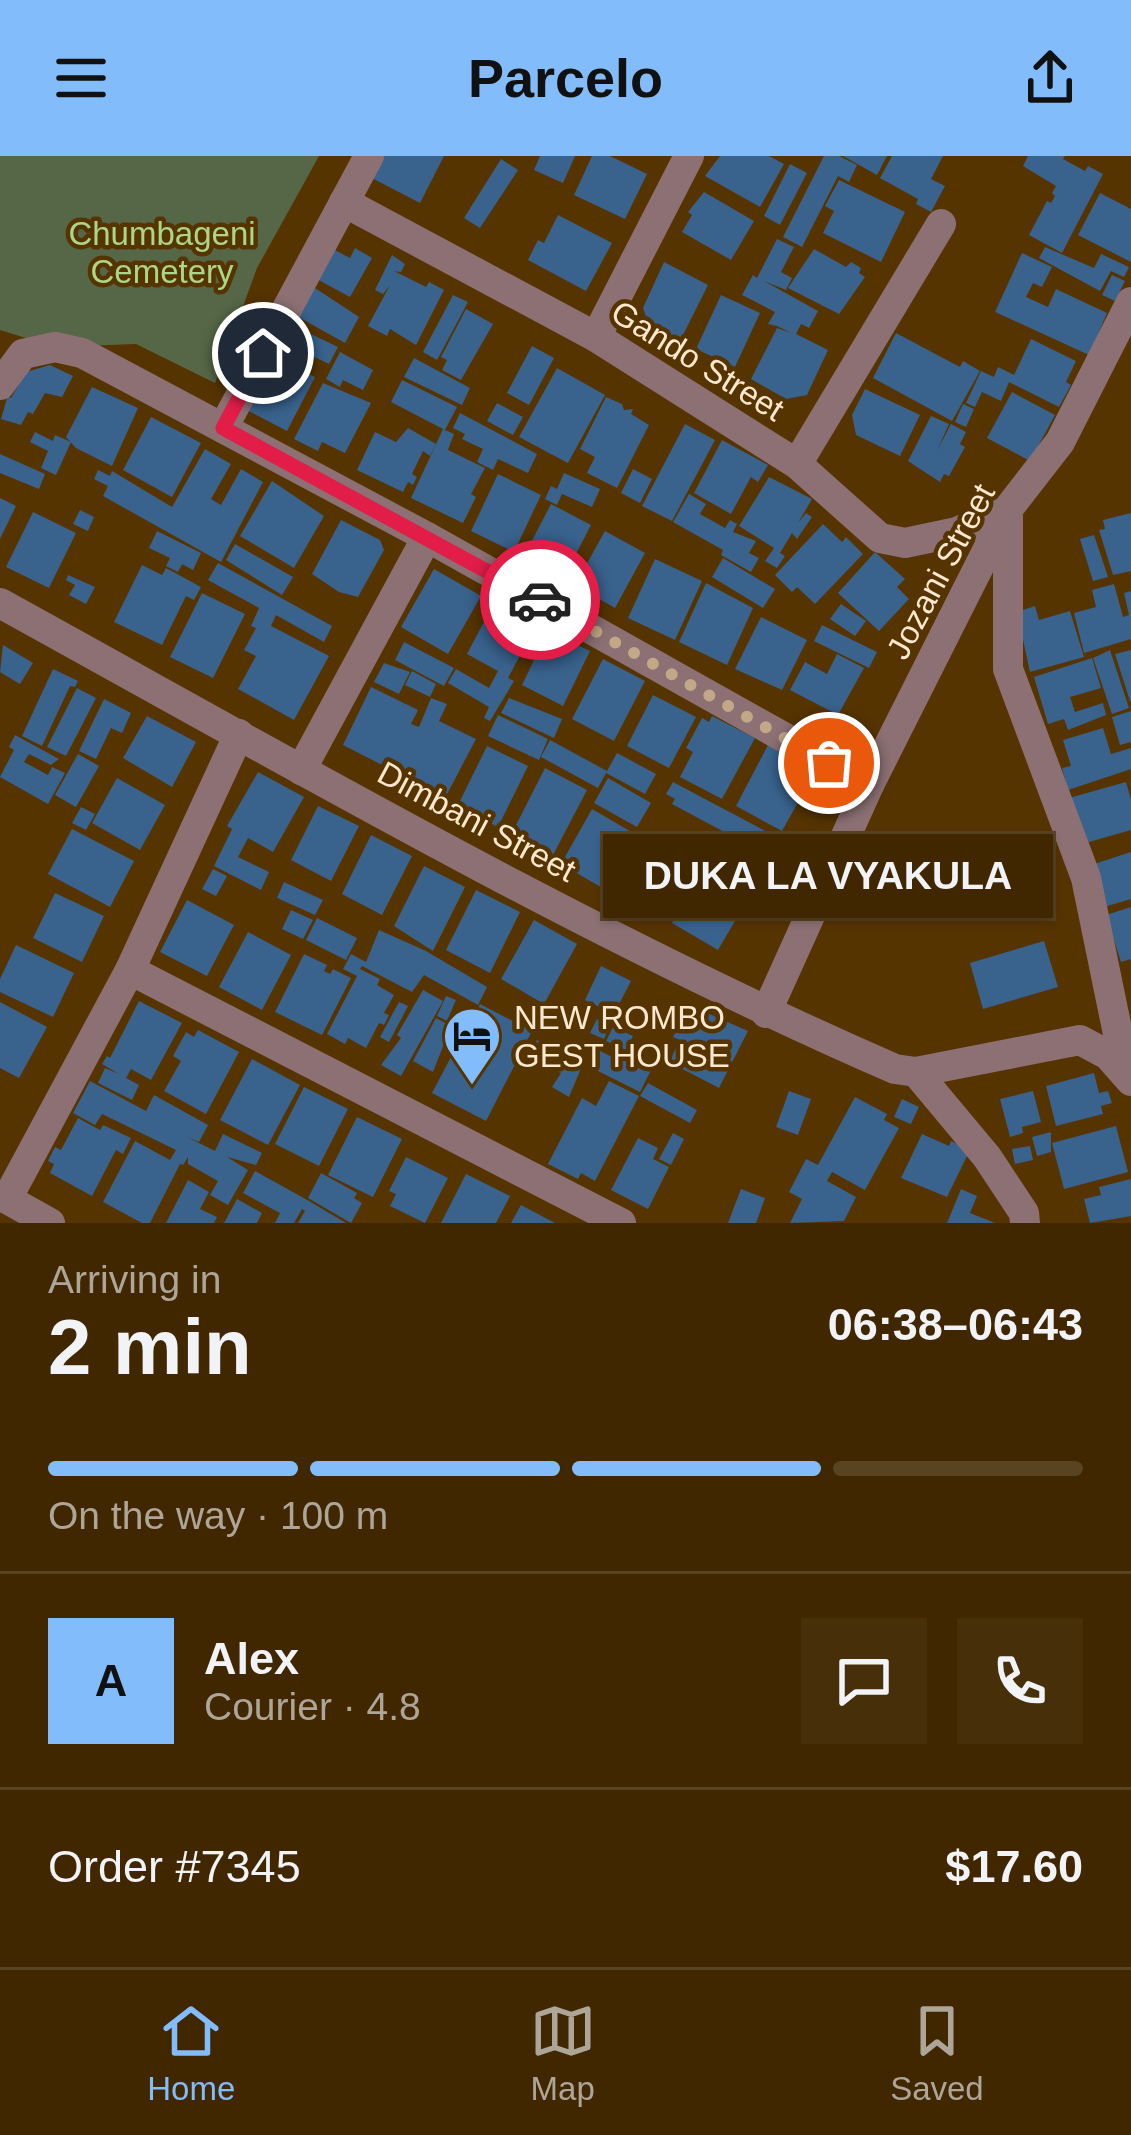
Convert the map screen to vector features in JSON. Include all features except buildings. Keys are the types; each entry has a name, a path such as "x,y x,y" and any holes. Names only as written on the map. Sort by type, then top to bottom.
{"street":[{"path":"223,428 369,156"},
{"path":"596,337 688,156"},
{"name":"Gando Street","path":"344,202 596,337 796,464 880,538 905,543 957,532 1008,509"},
{"path":"796,464 941,224"},
{"name":"Jozani Street","path":"766,1013 869,785 1008,509 1060,442 1131,302"},
{"path":"0,385 23,354 55,347 82,353 427,537 869,785"},
{"path":"1008,509 1008,669 1086,878 1129,1078"},
{"path":"302,770 427,537"},
{"name":"Dimbani Street","path":"0,603 302,770 766,1013 895,1069 916,1072 1080,1040 1108,1054 1129,1078"},
{"path":"50,1223 3,1197 130,970 239,734"},
{"path":"130,970 621,1223"},
{"path":"916,1072 987,1156 1024,1213 1025,1223"}],"green space":[{"name":"Chumbageni Cemetery","path":"0,156 319,156 257,268 215,383 136,344 55,347 0,330"}],"way so far":[{"path":"540,600 829,763"}],"place":[{"name":"DUKA LA VYAKULA","path":"829,763"},
{"name":"NEW ROMBO GEST HOUSE","path":"472,1087"}],"route":[{"path":"263,353 223,428 540,600"}]}
